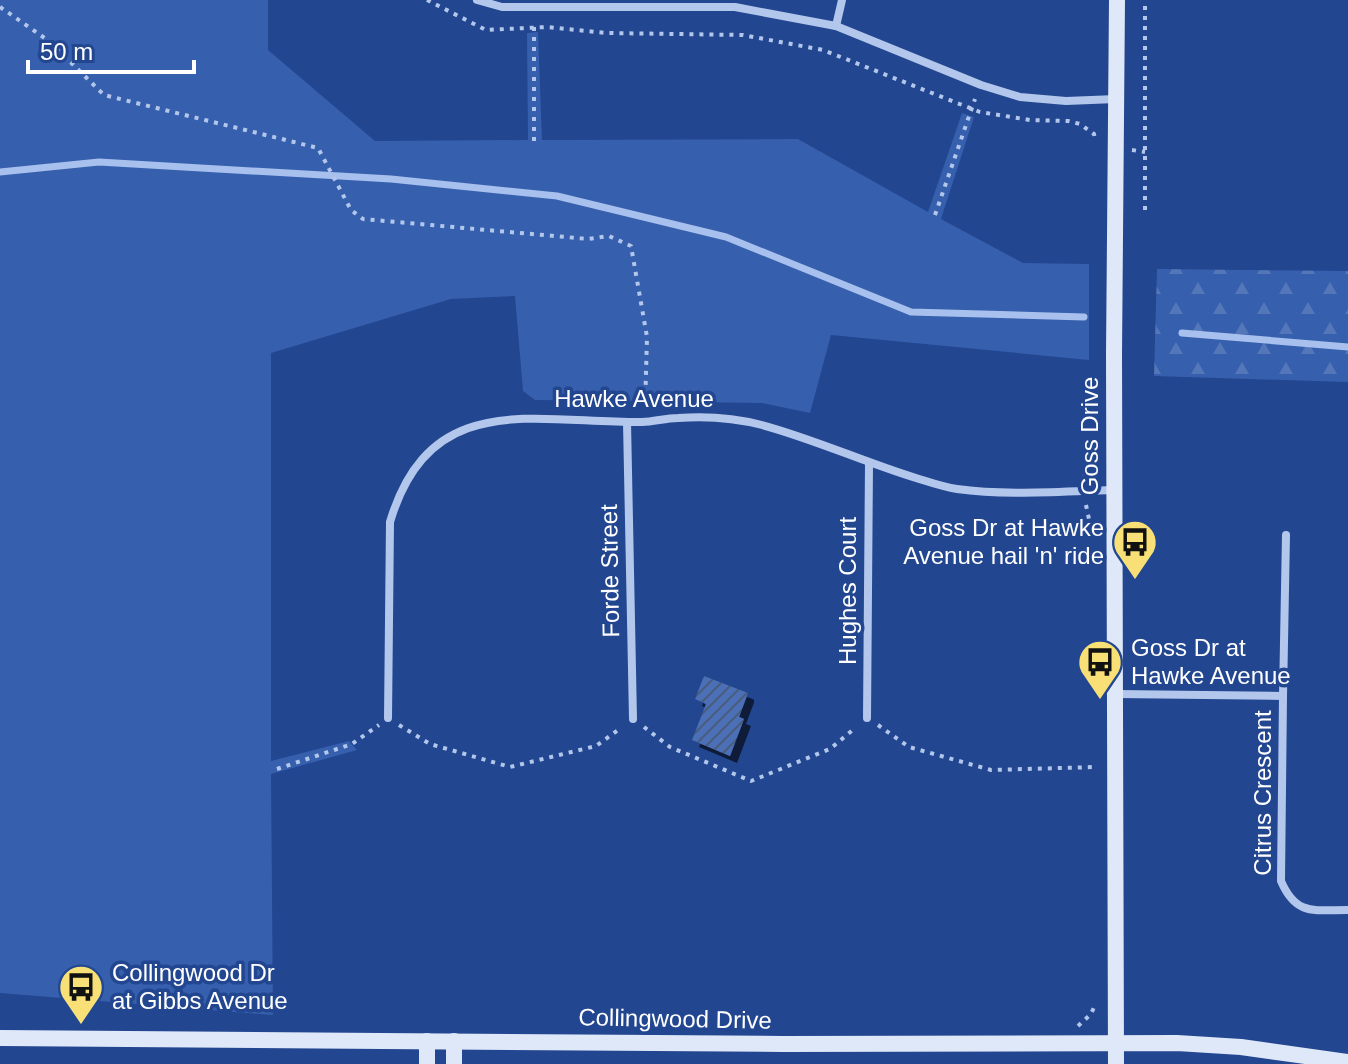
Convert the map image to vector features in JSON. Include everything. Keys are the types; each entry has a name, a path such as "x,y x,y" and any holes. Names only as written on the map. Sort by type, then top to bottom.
{"main road":[{"name":"Goss Drive","path":"1116,1064 1114,411 1117,0"},
{"name":"Collingwood Drive","path":"0,1038 768,1044 1116,1042 1241,1047 1348,1062"},
{"path":"427,1041 427,1064"},
{"path":"454,1041 454,1064"}],"street":[{"path":"477,0 502,7 735,7 836,26 981,85 1020,97 1066,101 1117,99"},
{"path":"836,26 842,0"},
{"name":"Hawke Avenue","path":"388,718 390,522 409,476 432,449 477,423 510,418 645,422 725,418 802,436 869,464 955,489 1114,490"},
{"name":"Forde Street","path":"627,422 633,719"},
{"name":"Hughes Court","path":"867,718 869,464"},
{"path":"1283,696 1286,535"},
{"name":"Citrus Crescent","path":"1114,694 1283,696 1281,881 1295,904 1309,910 1348,910"}],"path":[{"path":"427,0 486,30 534,27 607,33 743,35 823,50 971,109 1030,120 1080,124 1094,134 1095,143 1145,152"},
{"path":"1145,0 1145,210"},
{"path":"0,7 49,41 104,95 318,148 354,215 363,219 588,239 609,236 631,246 647,337 645,422"},
{"path":"534,141 535,7"},
{"path":"935,215 981,85"},
{"path":"1095,457 1084,469 1086,513 1100,542"},
{"path":"277,769 352,744 388,718 430,744 510,767 596,746 633,719 670,747 751,781 830,749 867,718 909,747 991,770 1114,768"},
{"path":"1078,1026 1091,1014 1097,1002"}],"green space":[{"path":"0,0 268,0 268,50 375,141 528,140 527,33 538,32 542,140 798,139 928,212 962,113 974,117 941,219 1023,263 1089,264 1089,360 831,335 810,413 762,403 535,400 523,391 515,296 451,299 271,353 271,761 349,741 357,750 271,774 273,1015 0,993"},
{"path":"1157,269 1348,271 1348,382 1154,376"}],"building":[{"path":"704,676 748,693 739,717 744,719 730,756 692,740 706,704 695,699"}],"waterway":[{"path":"0,172 99,162 391,179 557,196 726,237 911,312 1084,317"},
{"path":"1182,333 1348,347"}],"place":[{"name":"Goss Dr at Hawke Avenue hail 'n' ride","path":"1135,581"},
{"name":"Goss Dr at Hawke Avenue","path":"1100,701"},
{"name":"Collingwood Dr at Gibbs Avenue","path":"81,1026"}]}
